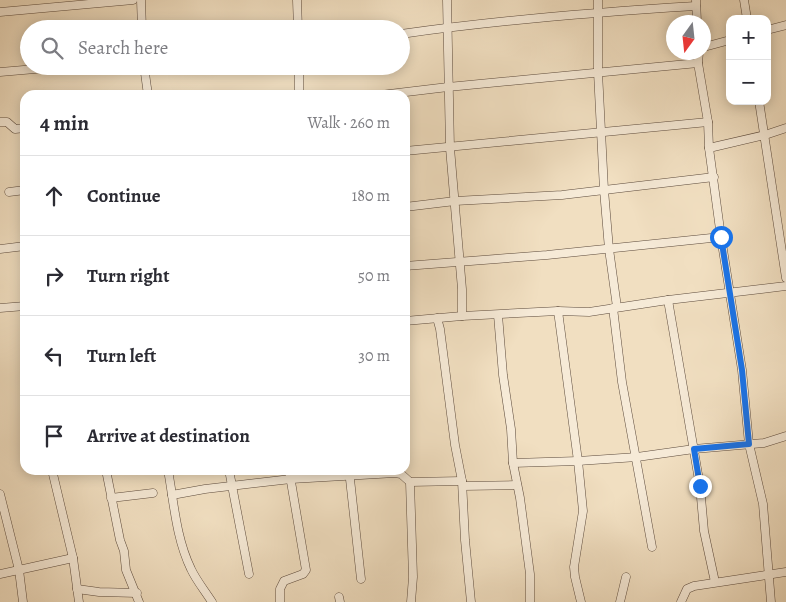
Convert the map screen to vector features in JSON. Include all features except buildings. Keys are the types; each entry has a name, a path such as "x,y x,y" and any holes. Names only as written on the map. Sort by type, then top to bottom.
{"street":[{"path":"0,12 133,0"},
{"path":"141,0 142,20"},
{"path":"298,0 298,20"},
{"path":"447,0 450,148 460,262 462,316"},
{"path":"598,0 598,72 608,249 622,382 652,547"},
{"path":"744,0 746,15"},
{"path":"410,33 448,27 696,3"},
{"path":"771,29 786,25"},
{"path":"711,45 726,41"},
{"path":"698,60 708,122 709,148 721,237 742,370 749,444 764,504 771,602"},
{"path":"410,92 698,63"},
{"path":"0,72 20,70"},
{"path":"145,75 147,90"},
{"path":"299,75 299,90"},
{"path":"760,105 786,278"},
{"path":"0,122 7,122 15,129 20,128"},
{"path":"410,151 708,122"},
{"path":"709,148 786,128"},
{"path":"410,207 455,201 562,195 714,177"},
{"path":"9,192 20,191"},
{"path":"410,266 608,249 721,237"},
{"path":"0,249 20,247"},
{"path":"410,321 558,311 590,312 668,300 786,286"},
{"path":"668,300 700,486 704,531 715,582"},
{"path":"0,308 20,306"},
{"path":"558,311 583,511 574,567 581,602"},
{"path":"498,315 513,463 520,498 530,574 530,602"},
{"path":"437,318 440,328 455,446 463,484 465,540 471,602"},
{"path":"513,463 636,457 694,449 764,443 786,436"},
{"path":"53,475 73,558 79,602"},
{"path":"107,475 124,552 126,570 137,593 139,602"},
{"path":"169,475 177,526 186,557 212,602"},
{"path":"230,475 249,574"},
{"path":"280,602 280,589 284,581 303,574 306,570 290,475"},
{"path":"172,495 205,489 330,475"},
{"path":"350,475 361,580"},
{"path":"402,475 410,482 516,484"},
{"path":"410,482 413,577 411,602"},
{"path":"111,498 153,493"},
{"path":"0,494 19,570 23,602"},
{"path":"0,574 73,558"},
{"path":"681,602 687,589 694,586 786,572"},
{"path":"620,602 626,577"},
{"path":"77,590 137,593"}],"route":[{"path":"700,486 694,449 749,444 742,370 721,237"}]}
